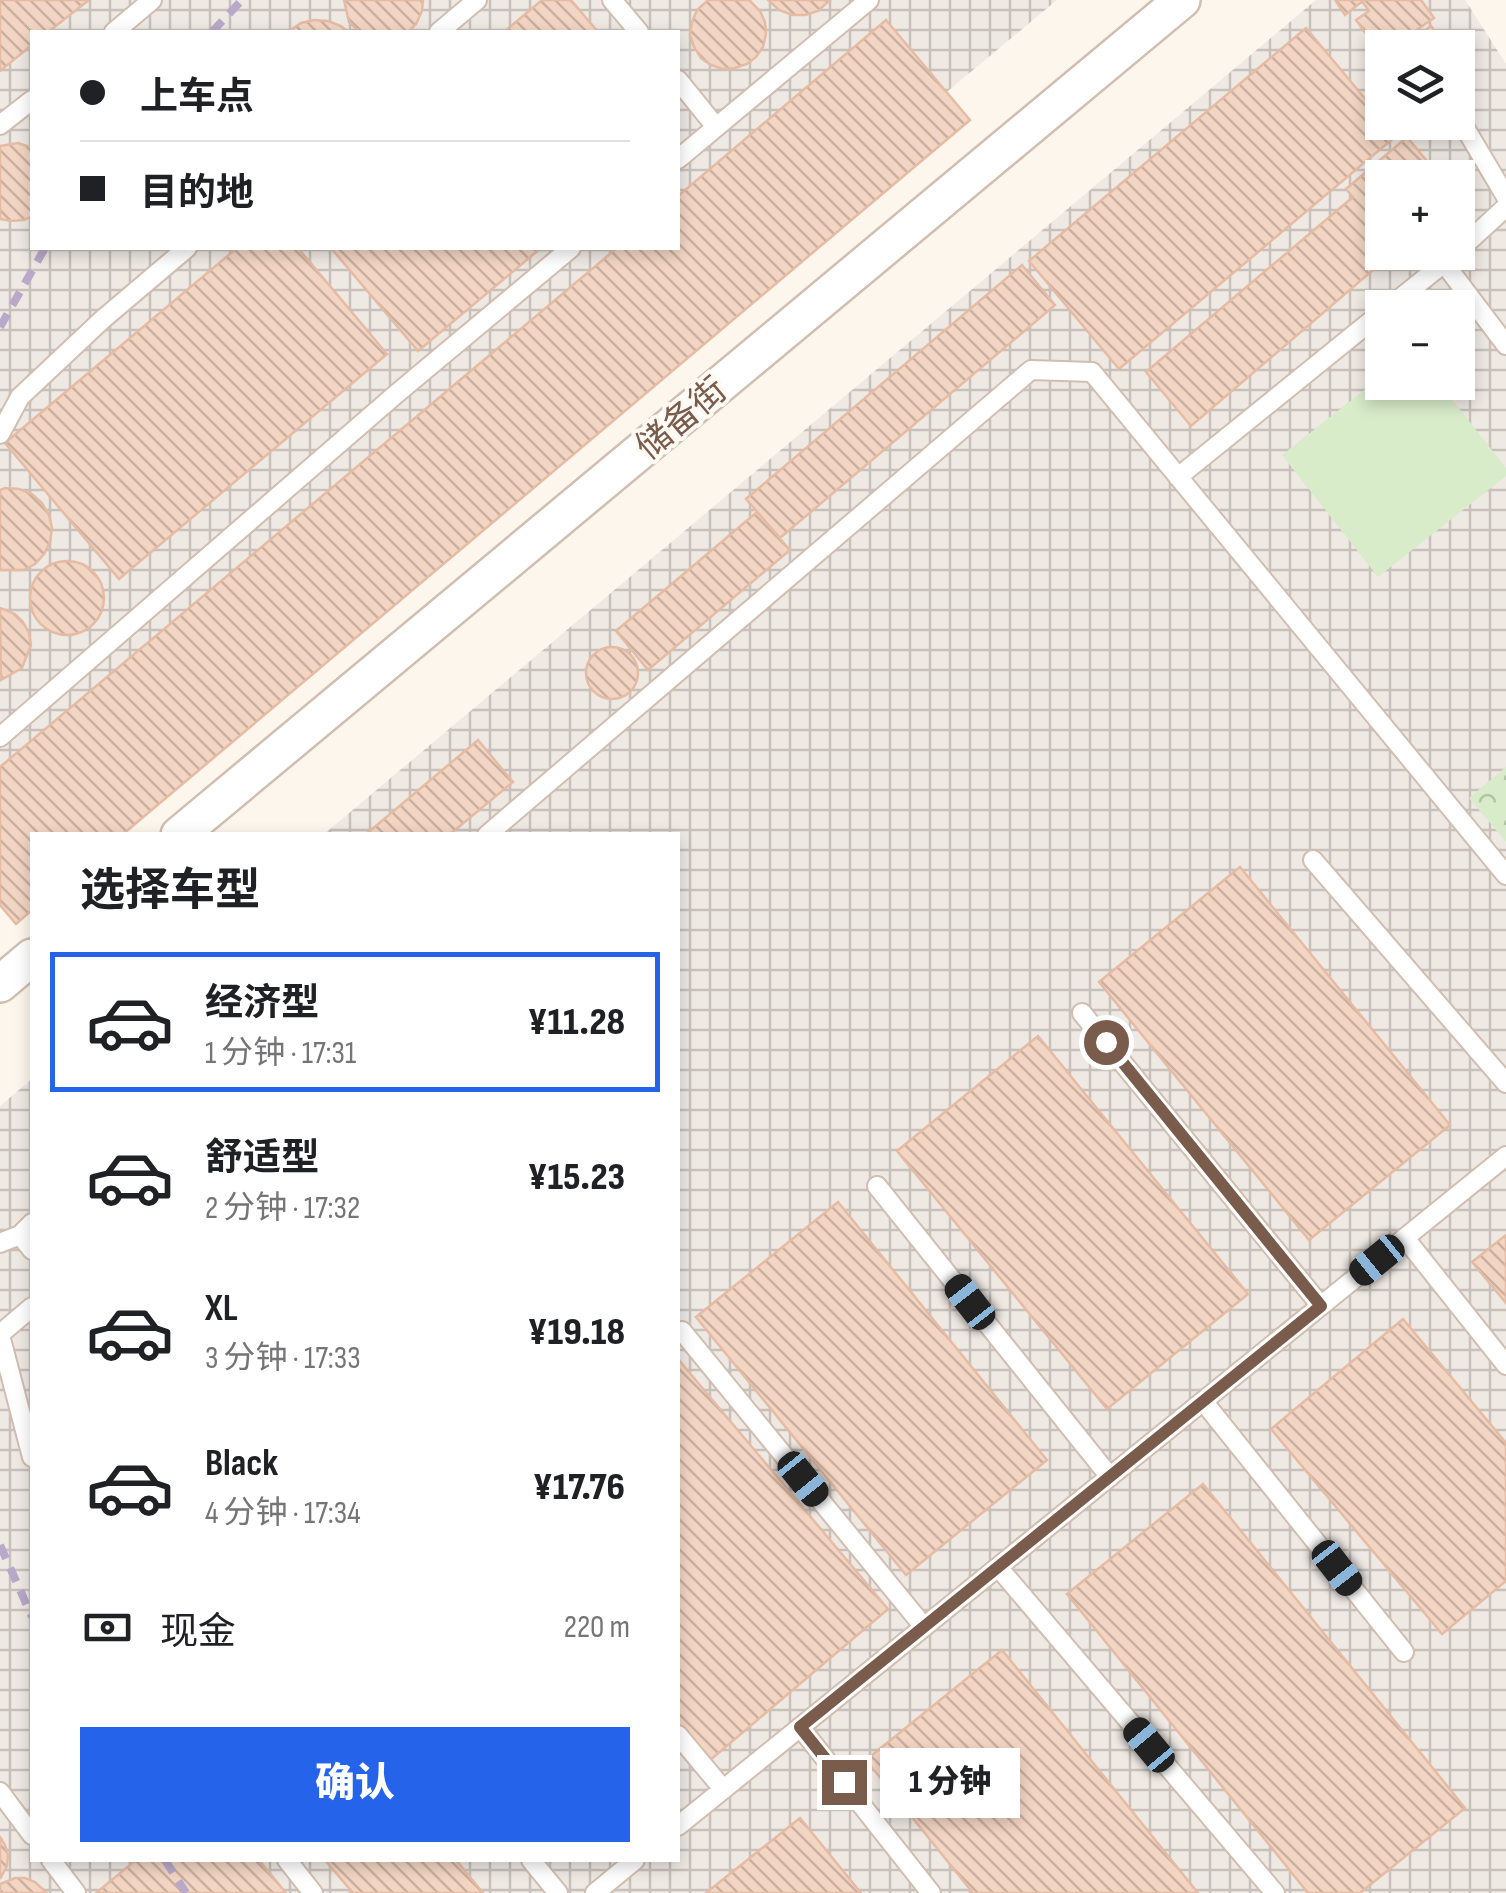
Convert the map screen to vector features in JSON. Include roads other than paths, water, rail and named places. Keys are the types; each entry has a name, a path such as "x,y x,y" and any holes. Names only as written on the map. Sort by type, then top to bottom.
{"street":[{"name":"储备街","path":"183,832 1182,0"},
{"path":"0,984 30,959"}],"lane":[{"path":"116,30 152,0"},
{"path":"440,30 476,0"},
{"path":"612,0 636,30"},
{"path":"680,157 869,0"},
{"path":"680,82 716,126"},
{"path":"0,125 30,102"},
{"path":"1472,140 1506,197"},
{"path":"1475,235 1506,208"},
{"path":"0,434 20,397 185,250"},
{"path":"0,738 395,394 569,250"},
{"path":"1409,290 1434,270"},
{"path":"1461,270 1506,345"},
{"path":"1178,477 1365,326"},
{"path":"491,832 1030,370 1092,372 1506,875"},
{"path":"1313,860 1506,1083"},
{"path":"1082,1013 1321,1306"},
{"path":"680,1824 1506,1156"},
{"path":"878,1186 1110,1477"},
{"path":"0,1243 26,1229"},
{"path":"1405,1238 1506,1365"},
{"path":"30,1309 0,1334 30,1449"},
{"path":"682,1331 924,1627"},
{"path":"1204,1401 1404,1652"},
{"path":"998,1567 1275,1893"},
{"path":"800,1727 931,1893"},
{"path":"680,1737 723,1789"},
{"path":"0,1792 30,1832"},
{"path":"53,1862 76,1893"},
{"path":"289,1862 313,1893"},
{"path":"533,1862 558,1893"},
{"path":"594,1893 633,1862"}],"railway":[{"path":"214,30 242,0"},
{"path":"0,327 44,250"},
{"path":"0,1545 30,1612"},
{"path":"166,1862 186,1893"}]}
